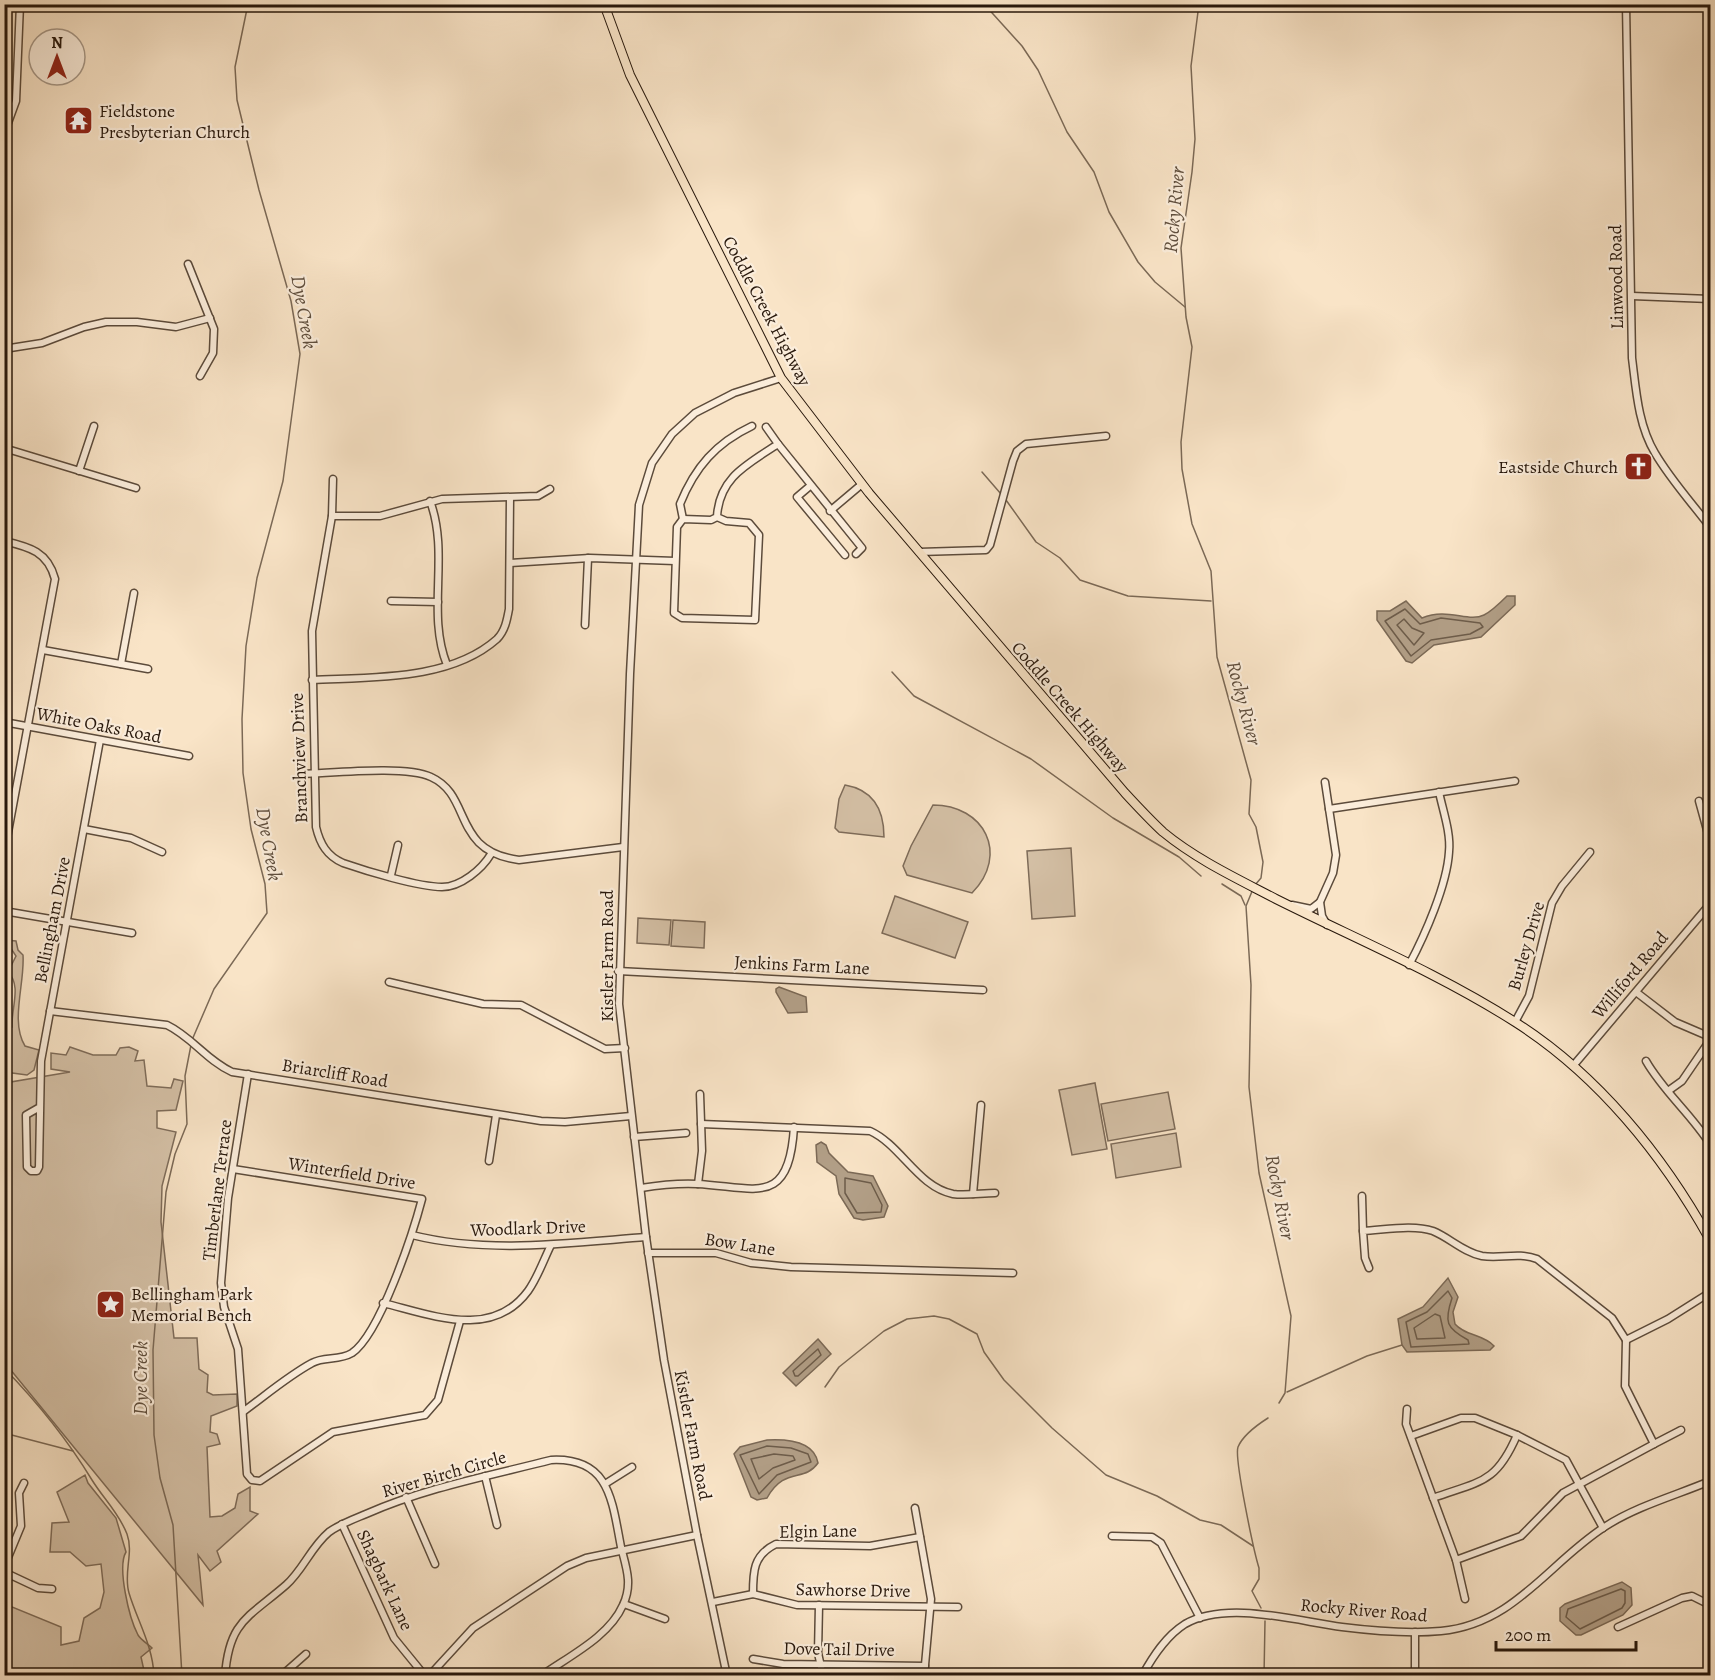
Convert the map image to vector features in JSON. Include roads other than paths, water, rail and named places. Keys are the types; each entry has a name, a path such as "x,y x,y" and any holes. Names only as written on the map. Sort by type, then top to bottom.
{"main road":[{"name":"Coddle Creek Highway","path":"604,4 630,75 781,378 862,484 1125,793 1163,831 1225,873 1408,965 1515,1022 1573,1066 1596,1087 1652,1150 1678,1186 1710,1240"}],"street":[{"path":"4,134 16,101 20,4"},
{"name":"Linwood Road","path":"1626,4 1632,358 1643,424 1654,452 1710,527"},
{"path":"4,244 4,279"},
{"path":"188,264 214,329 213,353 200,376"},
{"path":"1632,296 1710,300"},
{"path":"4,349 42,343 84,327 106,322 136,322 176,327 210,318"},
{"name":"Kistler Farm Road","path":"727,1676 697,1535 664,1360 648,1253 619,1004 618,971 623,847 639,505 644,483 664,444 678,427 714,401 781,378"},
{"path":"79,471 93,426"},
{"path":"717,517 726,521 749,523 759,535 755,620 678,616 673,608 677,527 683,519 680,504 702,462 732,436 752,426"},
{"path":"766,427 810,486 862,548 856,554"},
{"path":"919,552 986,550 990,545 1013,461 1017,451 1026,444 1106,436"},
{"path":"717,517 718,501 727,483 778,444"},
{"path":"4,448 136,488"},
{"name":"Branchview Drive","path":"333,479 332,516 312,631 316,827 324,848 343,863 426,884 453,885 474,873 491,854"},
{"path":"830,511 862,484"},
{"path":"810,486 797,497 845,555"},
{"path":"332,516 380,516 430,501 538,496 550,489"},
{"path":"312,680 412,675 447,665 498,638 505,627 509,609 510,498"},
{"path":"430,501 438,537 438,640 447,665"},
{"path":"683,519 711,520 717,517"},
{"path":"4,542 37,550 52,568 55,591 4,854"},
{"path":"585,625 588,558"},
{"path":"510,563 588,558 675,561"},
{"path":"121,664 134,593"},
{"path":"391,601 438,602"},
{"path":"43,650 148,669"},
{"name":"White Oaks Road","path":"4,722 189,756"},
{"name":"Bellingham Drive","path":"40,1107 26,1115 27,1167 31,1171 37,1171 39,1167 41,1061 100,740"},
{"path":"303,774 404,772 430,777 450,793 478,843 491,854 519,860 623,847"},
{"path":"1329,809 1515,781"},
{"path":"1325,782 1335,863 1320,902 1322,916 1328,925"},
{"path":"1408,965 1420,944 1447,866 1450,849 1439,792"},
{"path":"1699,801 1710,841"},
{"path":"84,829 131,838 162,852"},
{"path":"391,875 398,845"},
{"name":"Burley Drive","path":"1515,1022 1529,996 1552,903 1562,886 1590,852"},
{"path":"1290,906 1311,909 1320,902"},
{"name":"Williford Road","path":"1573,1066 1710,904"},
{"path":"4,911 132,933"},
{"name":"Jenkins Farm Lane","path":"618,971 983,990"},
{"path":"389,982 483,1004 521,1005 605,1049 625,1048"},
{"path":"1636,992 1675,1022 1710,1039 1682,1081 1668,1091"},
{"name":"Briarcliff Road","path":"50,1011 167,1025 187,1036 218,1065 248,1074 496,1115 565,1122 631,1116"},
{"path":"1646,1061 1655,1077 1696,1121 1710,1144"},
{"name":"Timberlane Terrace","path":"248,1074 233,1169 221,1283 224,1307 238,1349 247,1474 252,1480 260,1481 333,1432 425,1415 438,1400 460,1321"},
{"path":"698,1184 700,1094"},
{"path":"973,1194 981,1105"},
{"path":"489,1161 496,1115"},
{"path":"701,1124 870,1131 890,1144 934,1186 952,1194 995,1193"},
{"path":"641,1188 664,1184 698,1184 753,1190 771,1184 781,1177 792,1156 794,1128"},
{"path":"634,1137 686,1133"},
{"name":"Winterfield Drive","path":"233,1169 422,1199 412,1235 383,1303 371,1329 352,1353 337,1359 313,1362 244,1411"},
{"path":"1362,1196 1365,1258 1369,1268"},
{"path":"1363,1231 1425,1229 1446,1238 1465,1251 1479,1255 1526,1255 1537,1259 1612,1318 1626,1340 1625,1386 1654,1444"},
{"name":"Woodlark Drive","path":"412,1235 472,1246 551,1245 646,1237"},
{"path":"383,1303 460,1321 493,1318 520,1301 530,1288 551,1245"},
{"name":"Bow Lane","path":"648,1253 716,1253 751,1263 791,1267 1013,1273"},
{"path":"1626,1340 1668,1319 1709,1294"},
{"path":"1407,1409 1406,1424 1456,1560 1465,1599"},
{"path":"1411,1436 1468,1417 1484,1420 1517,1435 1566,1460 1603,1528"},
{"path":"1456,1560 1521,1536 1552,1503 1580,1484 1681,1430"},
{"path":"1433,1498 1491,1476 1503,1463 1517,1435"},
{"name":"River Birch Circle","path":"225,1676 228,1649 241,1623 292,1580 321,1539 342,1524 406,1497 551,1460 563,1459 587,1466 605,1484"},
{"path":"541,1676 606,1629 624,1604 629,1580 613,1503 605,1484 632,1467"},
{"path":"485,1476 496,1525"},
{"name":"Rocky River Road","path":"1142,1676 1168,1637 1186,1624 1214,1614 1242,1614 1342,1627 1415,1632 1470,1626 1486,1621 1527,1592 1603,1528 1710,1481"},
{"path":"24,1483 19,1493 21,1526 4,1570 38,1588 52,1589"},
{"path":"406,1497 435,1564"},
{"path":"915,1508 930,1584 931,1605 924,1676"},
{"name":"Shagbark Lane","path":"342,1524 394,1638 425,1676"},
{"path":"429,1676 473,1628 567,1566 586,1558 697,1535"},
{"path":"1112,1536 1152,1537 1161,1543 1200,1618"},
{"name":"Elgin Lane","path":"753,1594 755,1564 759,1555 776,1544 870,1546 920,1537"},
{"name":"Sawhorse Drive","path":"713,1602 753,1594 784,1603 958,1606"},
{"path":"1618,1627 1682,1598 1692,1596 1710,1605"},
{"path":"624,1604 665,1619"},
{"path":"819,1605 819,1664 823,1676"},
{"path":"1415,1632 1415,1676"},
{"path":"281,1676 306,1654"},
{"name":"Dove Tail Drive","path":"753,1659 783,1664 925,1666"}],"water":[{"path":"1507,596 1515,596 1515,605 1481,637 1434,645 1412,663 1406,661 1377,620 1377,611 1390,611 1406,601 1422,618 1440,614 1478,617 1490,611"},
{"path":"779,987 806,997 807,1012 788,1013 776,992"},
{"path":"821,1142 848,1172 873,1176 888,1206 884,1217 863,1220 854,1218 839,1194 836,1176 817,1162 816,1145"},
{"path":"1448,1278 1458,1297 1453,1312 1455,1324 1494,1346 1490,1350 1407,1352 1402,1345 1398,1319 1423,1307"},
{"path":"818,1339 831,1354 796,1386 783,1373"},
{"path":"767,1440 798,1442 805,1445 815,1455 818,1463 813,1469 781,1482 767,1498 757,1500 751,1497 734,1454 740,1447"},
{"path":"1622,1582 1631,1588 1632,1605 1623,1615 1581,1635 1576,1635 1560,1621 1560,1608 1565,1604"}],"waterway":[{"name":"Dye Creek","path":"192,1040 214,989 267,913 265,884 251,829 243,773 242,719 246,646 257,578 283,481 300,354 291,301 259,190 237,100 235,67 248,4"},
{"path":"984,4 1022,46 1038,70 1067,132 1094,172 1109,212 1138,262 1155,282 1185,307"},
{"name":"Rocky River","path":"1199,4 1191,66 1195,139 1181,248 1186,317 1192,347 1181,442 1182,469 1192,524 1211,571 1217,657 1251,780 1249,814 1256,827 1263,862 1261,878 1255,885"},
{"path":"982,472 1001,494"},
{"path":"1006,500 1036,542 1060,558 1080,580 1128,596 1211,601"},
{"path":"892,672 914,696 1031,759 1113,818 1179,857 1201,876"},
{"path":"1222,884 1241,896 1245,905"},
{"name":"Rocky River","path":"1253,889 1246,906 1251,985 1249,1087 1259,1173 1291,1316 1285,1393 1279,1403"},
{"name":"Dye Creek","path":"182,1676 173,1525 160,1478 154,1435 153,1350 166,1192 175,1154 187,1124 185,1076 191,1045"},
{"path":"825,1387 839,1367 884,1331 907,1319 934,1316 949,1319 977,1334 984,1352 1004,1380 1052,1428 1106,1475 1157,1496 1200,1520 1221,1525 1253,1546"},
{"path":"1287,1392 1367,1356 1402,1345"},
{"path":"4,1368 62,1436 124,1526 129,1541 127,1586 148,1644 154,1676"},
{"name":"Rocky River","path":"1261,1608 1252,1591 1259,1579 1259,1568 1245,1506 1238,1447 1243,1438 1268,1418"},
{"path":"4,1433 73,1451"},
{"name":"Rocky River","path":"1264,1676 1265,1621"}],"place":[{"name":"Fieldstone Presbyterian Church","path":"78,121"},
{"name":"Eastside Church","path":"1639,467"},
{"name":"Bellingham Park Memorial Bench","path":"110,1304"}]}
